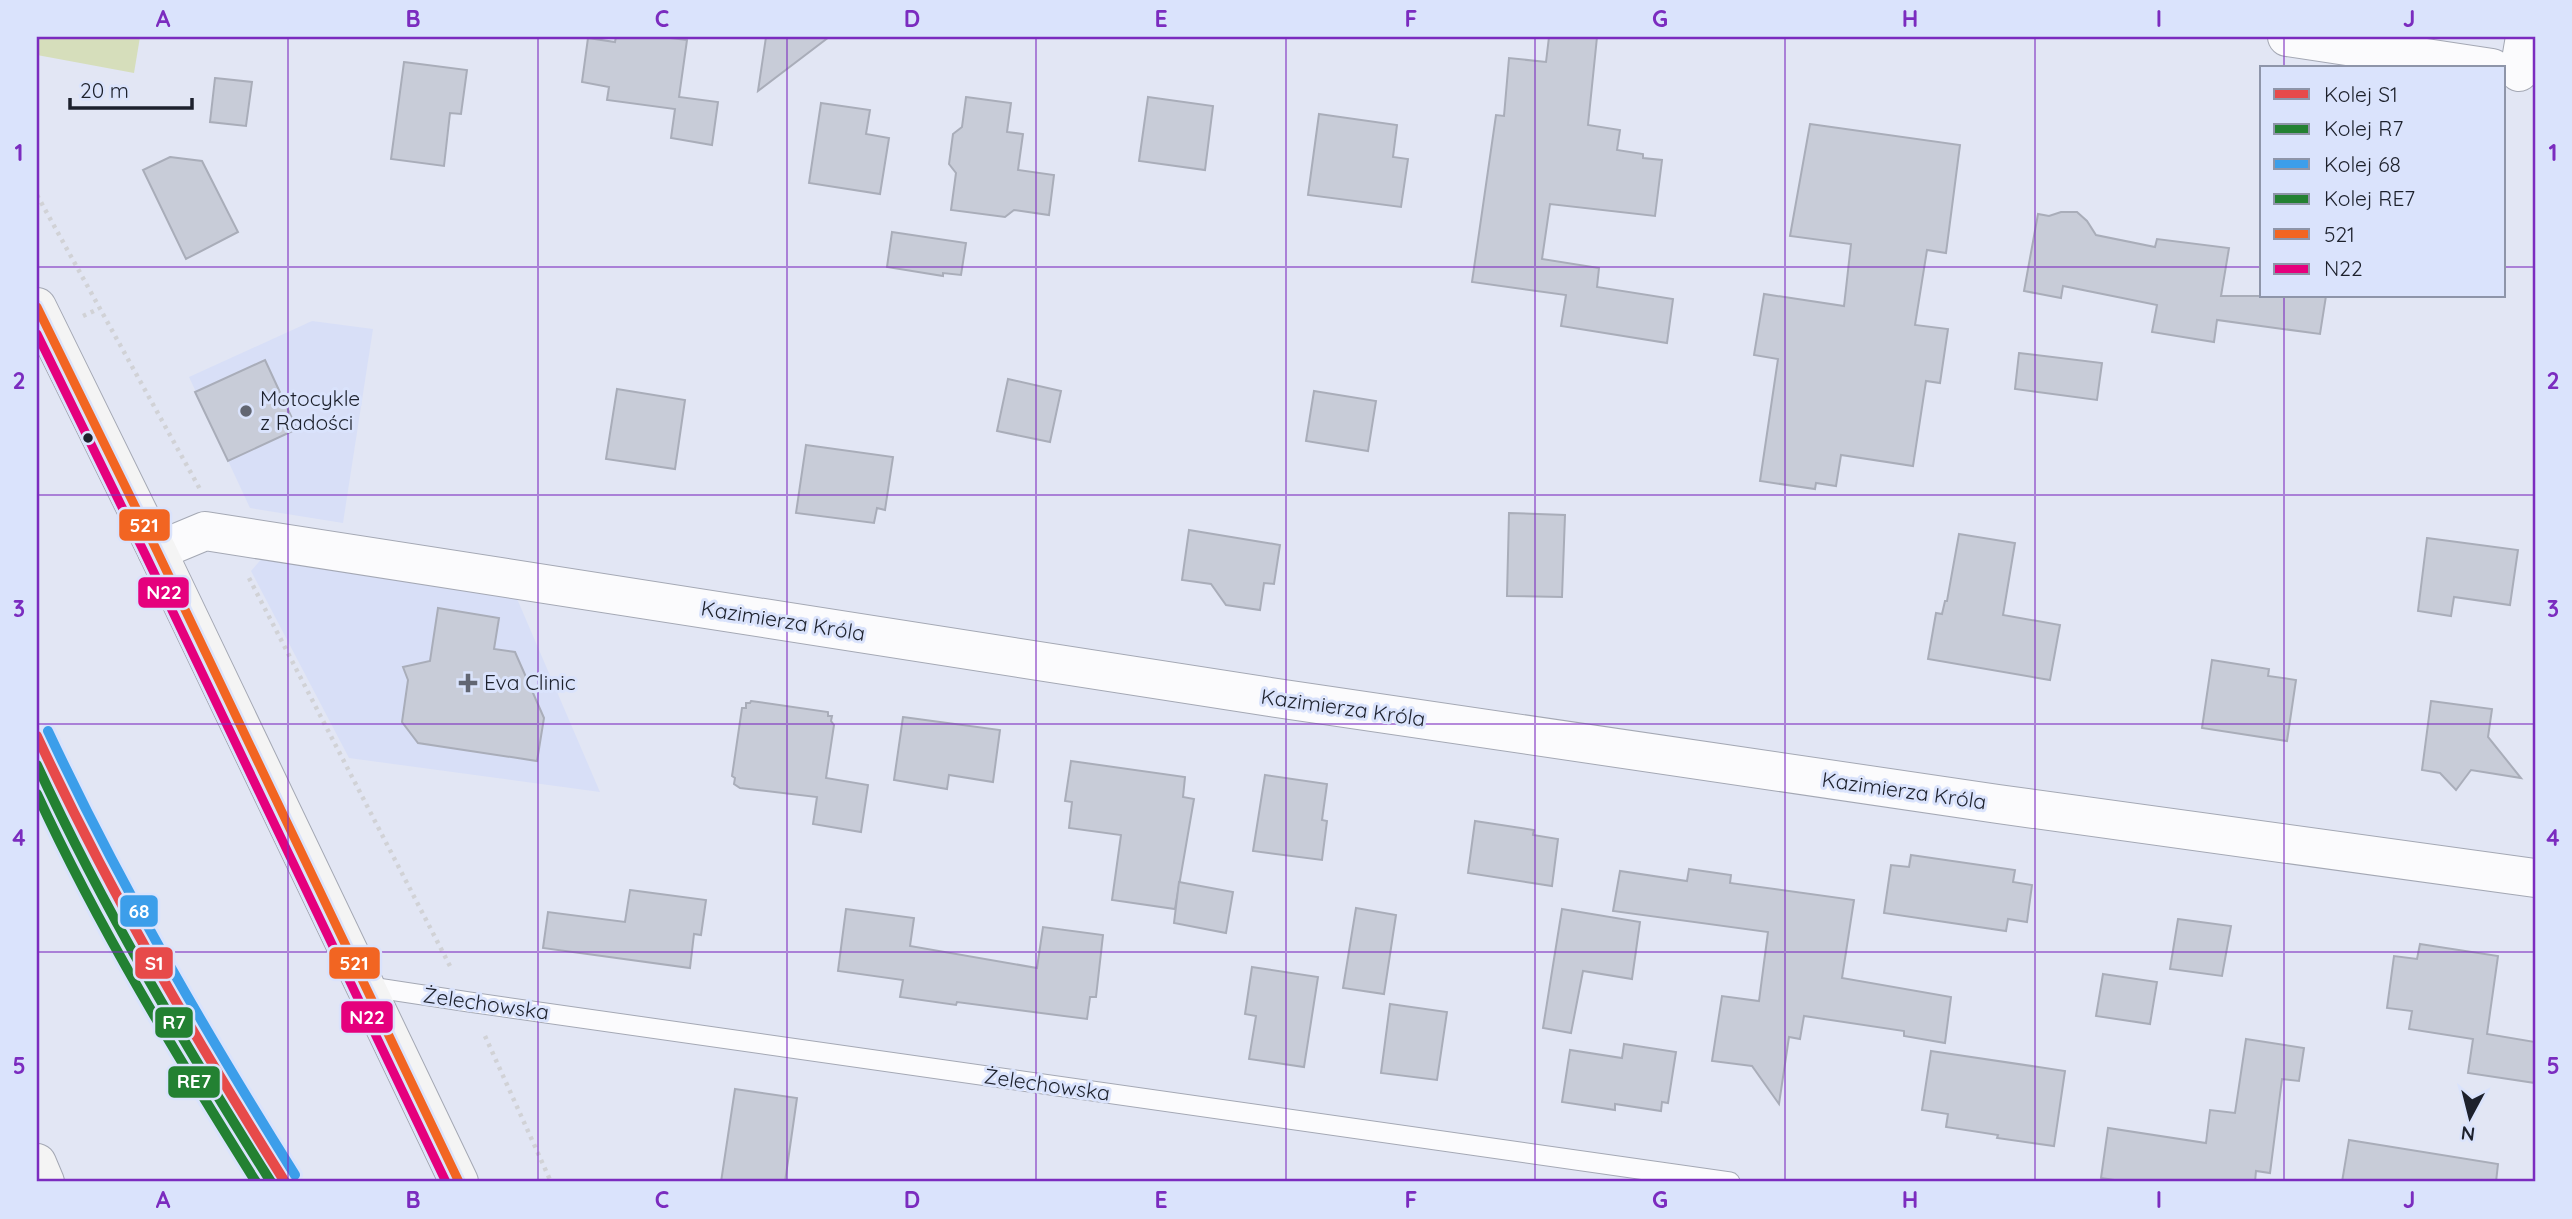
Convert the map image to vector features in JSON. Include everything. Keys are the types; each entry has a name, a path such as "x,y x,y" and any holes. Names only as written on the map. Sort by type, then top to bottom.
{"main road":[{"path":"37,307 459,1182"},
{"path":"37,1163 45,1182"}],"street":[{"path":"2287,37 2515,64"},
{"name":"Kazimierza Króla","path":"157,551 205,531 1284,699 1998,804 2535,878"}],"lane":[{"name":"Żelechowska","path":"364,986 1730,1182"}],"path":[{"path":"37,195 225,534 469,1002 551,1182"}],"shaded area":[{"path":"312,321 373,329 343,523 250,508 189,377"},
{"path":"264,556 515,594 600,792 349,758 251,571"}],"green space":[{"path":"37,37 140,37 134,73 37,55"}],"building":[{"path":"616,37 687,40 679,97 718,102 712,145 671,138 675,109 607,100 609,87 582,82 588,38 615,42"},
{"path":"766,37 829,37 758,91"},
{"path":"1549,37 1597,37 1588,125 1620,130 1617,150 1643,154 1643,158 1662,160 1655,216 1550,204 1542,259 1599,268 1597,287 1673,299 1667,343 1561,326 1566,295 1472,282 1496,115 1504,116 1509,58 1546,62"},
{"path":"404,62 467,70 461,114 450,113 444,166 391,159"},
{"path":"215,78 252,82 246,126 210,122"},
{"path":"966,97 1011,103 1007,132 1023,134 1018,170 1054,175 1049,215 1014,210 1005,217 951,210 956,173 949,164 953,134 962,127"},
{"path":"1148,97 1213,106 1205,170 1139,161"},
{"path":"821,103 870,110 866,134 889,138 880,194 809,183"},
{"path":"1319,114 1397,125 1393,157 1408,159 1401,207 1308,195"},
{"path":"1810,124 1960,145 1946,253 1927,250 1915,325 1948,329 1940,383 1926,381 1913,466 1841,455 1836,486 1816,483 1815,489 1760,481 1778,359 1754,355 1764,294 1844,306 1851,244 1790,236"},
{"path":"170,157 202,161 238,232 186,259 143,170"},
{"path":"2061,212 2077,212 2096,235 2155,247 2157,239 2229,248 2221,296 2326,298 2320,334 2217,320 2214,342 2152,332 2157,305 2063,286 2061,298 2024,291 2038,214 2049,216"},
{"path":"892,232 966,243 961,275 943,273 943,276 887,267"},
{"path":"2019,353 2102,363 2097,400 2015,389"},
{"name":"Motocykle z Radości","path":"265,360 297,429 228,461 195,392"},
{"path":"1008,379 1061,391 1050,442 997,431"},
{"path":"617,389 685,400 675,469 606,459"},
{"path":"1314,391 1376,401 1368,451 1306,441"},
{"path":"806,445 893,457 885,510 877,508 874,523 796,513"},
{"path":"1509,513 1565,515 1562,597 1507,596"},
{"path":"1189,530 1280,545 1274,584 1264,583 1260,610 1226,605 1211,584 1182,580"},
{"path":"1959,534 2015,543 2003,615 2060,625 2050,680 1928,659 1936,613 1942,614 1947,601"},
{"path":"2427,538 2518,550 2510,605 2454,597 2451,616 2418,611"},
{"name":"Eva Clinic","path":"438,608 499,618 494,649 515,652 544,718 537,761 418,743 402,722 408,680 403,667 430,661"},
{"path":"2212,660 2269,669 2268,676 2296,680 2287,741 2202,728"},
{"path":"751,701 828,712 828,716 832,716 834,725 826,778 868,785 861,832 813,824 817,797 740,788 734,784 735,778 732,776 742,708 746,708 746,703"},
{"path":"2431,701 2492,709 2488,737 2521,778 2471,770 2456,790 2440,773 2422,770"},
{"path":"903,717 1000,730 993,782 949,775 947,789 894,780"},
{"path":"1071,761 1185,777 1183,797 1194,799 1175,909 1112,900 1121,835 1069,828 1072,802 1065,801"},
{"path":"1265,775 1327,784 1322,820 1327,821 1322,860 1253,851"},
{"path":"1475,821 1534,830 1533,835 1558,839 1552,886 1468,873"},
{"path":"1911,855 2015,870 2013,882 2032,885 2027,922 2008,919 2006,931 1884,913 1891,865 1909,867"},
{"path":"1689,869 1731,875 1730,883 1854,900 1842,978 1951,997 1945,1043 1904,1036 1904,1031 1804,1016 1800,1039 1789,1037 1779,1104 1752,1066 1712,1061 1722,996 1759,1001 1768,932 1613,911 1620,871 1687,881"},
{"path":"1179,882 1233,892 1226,933 1174,923"},
{"path":"630,890 706,900 701,935 694,934 690,968 543,948 548,912 625,922"},
{"path":"1356,908 1396,915 1384,994 1343,988"},
{"path":"846,909 914,918 910,946 1037,968 1043,927 1103,935 1096,997 1090,997 1087,1019 900,997 903,980 838,971"},
{"path":"1562,909 1640,922 1632,979 1583,971 1571,1033 1543,1028"},
{"path":"2178,919 2231,926 2222,976 2170,969"},
{"path":"2420,944 2498,956 2487,1034 2535,1042 2535,1083 2468,1073 2473,1039 2409,1029 2412,1011 2387,1008 2394,956 2417,959"},
{"path":"1252,967 1318,977 1304,1067 1249,1059 1256,1016 1245,1014"},
{"path":"2103,974 2157,982 2150,1024 2096,1016"},
{"path":"1390,1004 1447,1012 1437,1080 1381,1073"},
{"path":"2246,1039 2304,1048 2299,1081 2282,1079 2270,1173 2256,1171 2255,1182 2128,1182 2101,1178 2108,1128 2206,1143 2210,1110 2235,1113"},
{"path":"1624,1044 1676,1052 1668,1103 1662,1102 1661,1111 1615,1104 1615,1110 1562,1102 1570,1050 1622,1058"},
{"path":"1931,1051 2065,1071 2054,1146 1946,1127 1948,1114 1922,1110"},
{"path":"735,1089 797,1098 785,1182 721,1182"},
{"path":"2349,1140 2498,1164 2496,1182 2342,1182"}],"rail line":[{"name":"68","path":"48,731 104,845 165,957 295,1175"},
{"name":"S1","path":"37,736 93,851 154,963 285,1182"},
{"name":"R7","path":"37,765 90,872 147,977 271,1182"},
{"name":"RE7","path":"37,794 113,943 256,1182"}],"transit line":[{"name":"521","path":"37,307 459,1182"},
{"name":"N22","path":"37,334 446,1182"}],"place":[{"name":"Motocykle z Radości","path":"246,411"},
{"name":"Eva Clinic","path":"468,683"}]}
